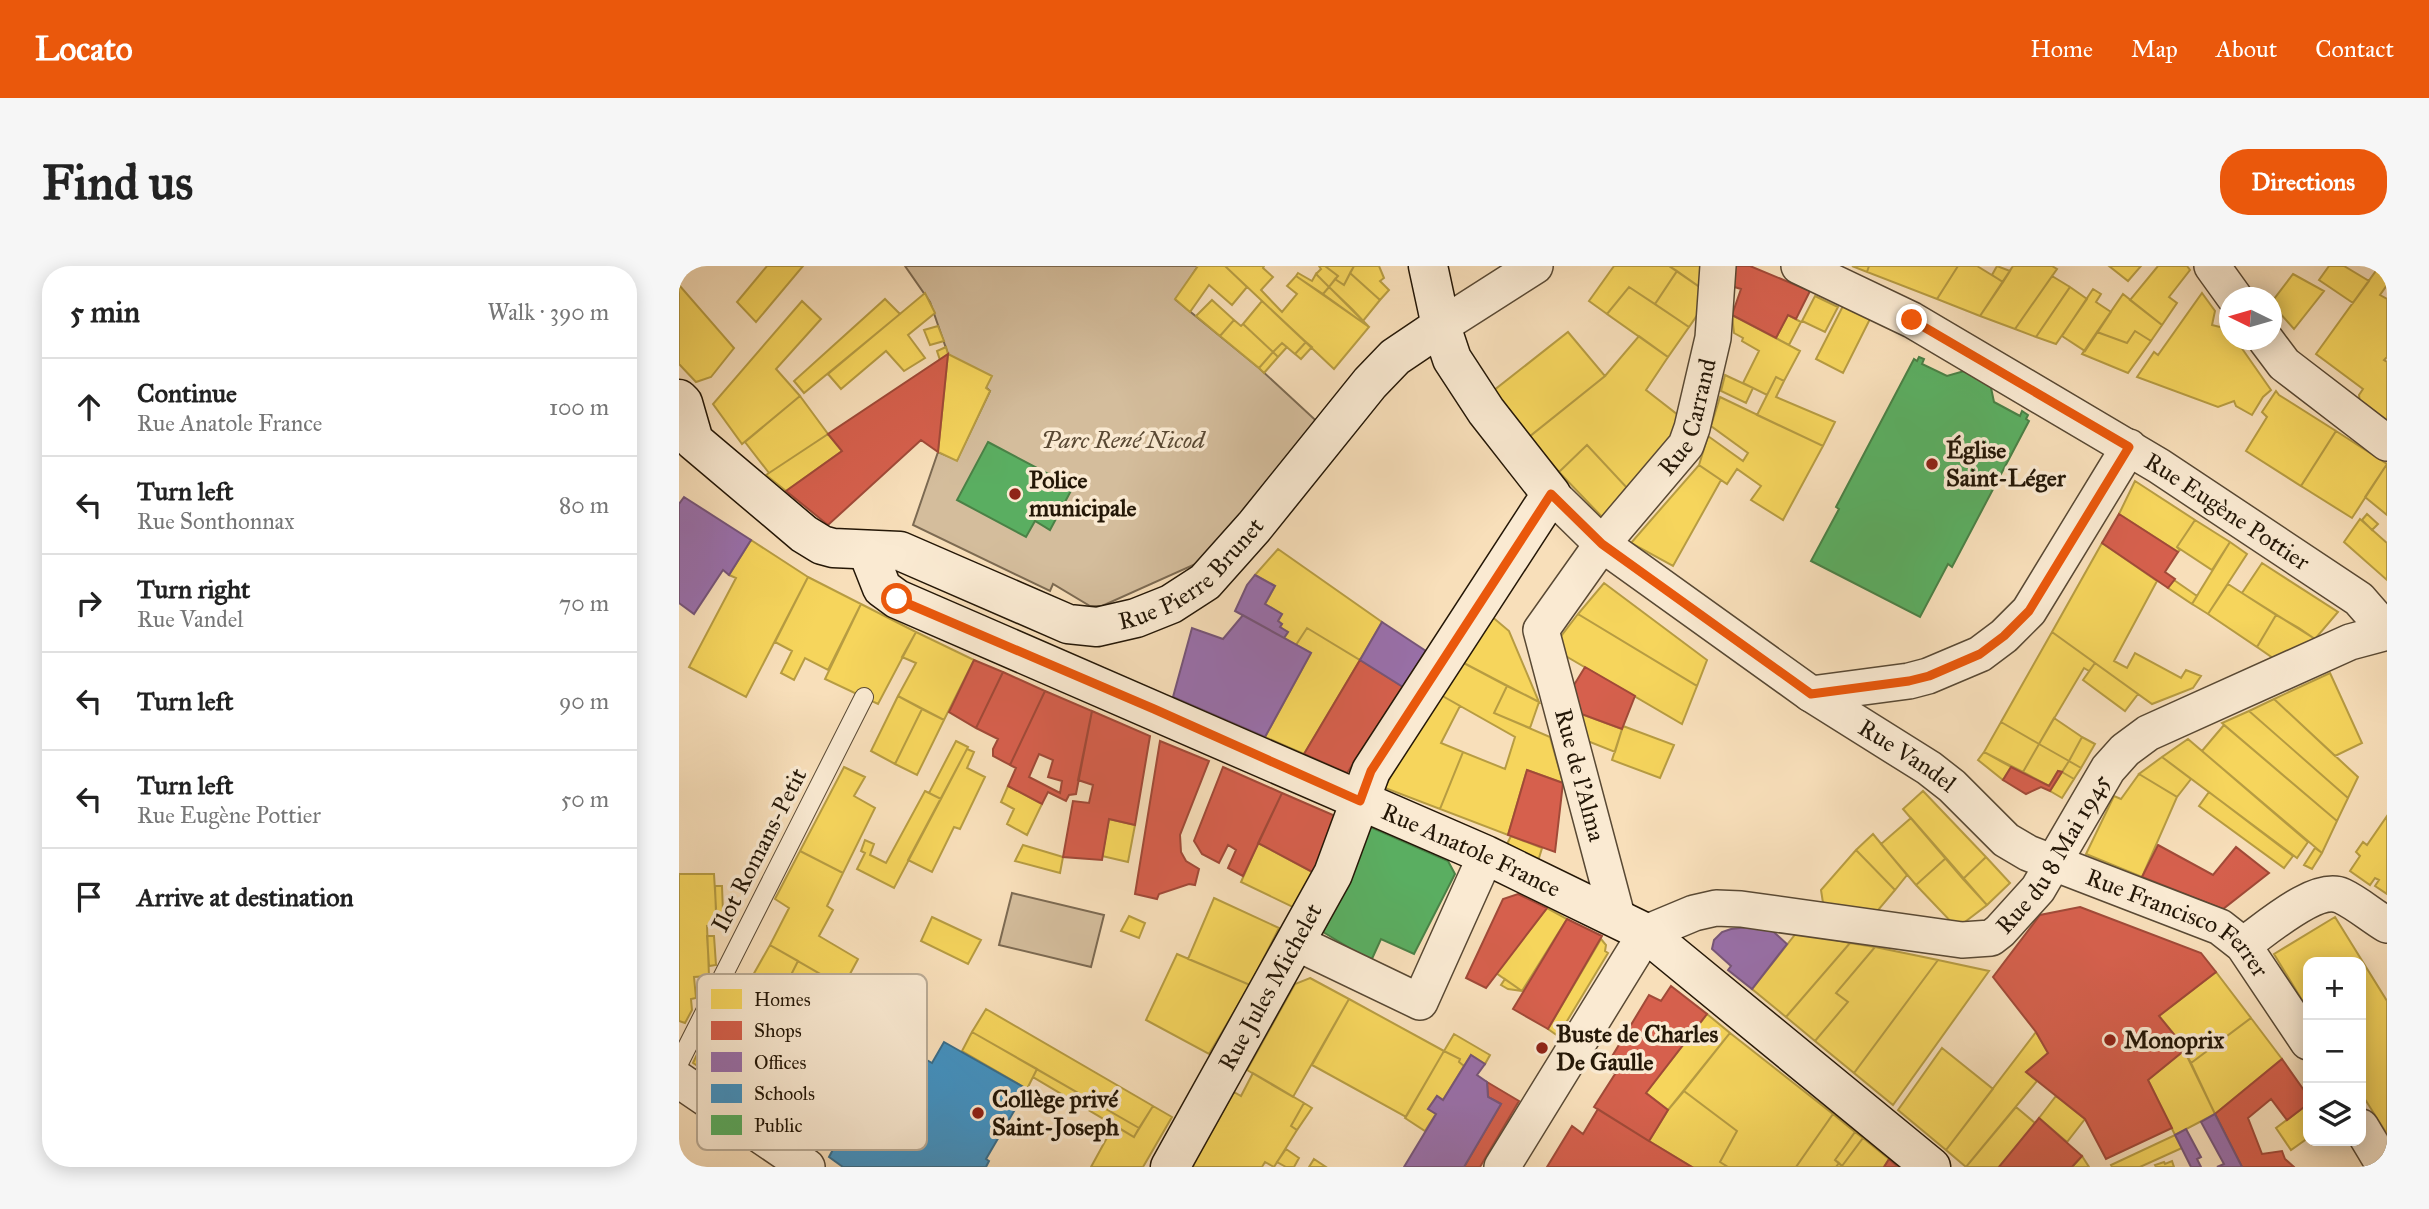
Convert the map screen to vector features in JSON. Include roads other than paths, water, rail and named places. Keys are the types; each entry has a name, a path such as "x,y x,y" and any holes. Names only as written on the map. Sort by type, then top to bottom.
{"main road":[{"name":"Rue Vandel","path":"1428,266 1441,326 1452,359 1486,411 1551,494"},
{"name":"Rue Pierre Brunet","path":"867,550 900,551 917,557 1068,624 1097,627 1136,618 1171,604 1205,582 1254,527 1370,383 1395,357 1441,326"},
{"path":"679,399 683,403 686,450 725,470 813,540 833,548 867,550"},
{"name":"Rue Jules Michelet","path":"1170,1167 1333,874 1371,771 1551,494"},
{"name":"Rue Anatole France","path":"867,550 882,587 897,599 1486,855 1632,926 1931,1167"}],"street":[{"path":"1441,326 1535,266"},
{"name":"Rue Carrand","path":"1541,629 1602,544 1686,445 1713,338 1718,266"},
{"name":"Rue Eugène Pottier","path":"1799,266 1912,320 2129,447 2359,599 2387,631"},
{"path":"2212,266 2227,287"},
{"path":"2274,350 2284,364 2387,443"},
{"path":"1811,694 1929,676 1980,654 2004,636 2029,611 2129,447"},
{"name":"Rue Vandel","path":"1551,494 1602,544 1811,694 1929,768 1952,786 2006,840 2053,863"},
{"name":"Rue de l'Alma","path":"1541,629 1632,926"},
{"name":"Rue du 8 Mai 1945","path":"1632,926 1716,908 1741,909 1962,940 1991,938 2038,889 2108,769 2125,750 2148,733 2350,642 2387,631"},
{"path":"1295,942 1420,1002 1486,855"},
{"name":"Rue Francisco Ferrer","path":"2053,863 2220,927 2243,945 2303,1034"},
{"path":"2243,945 2303,904 2326,894 2340,895 2387,925"},
{"path":"1502,1167 1632,926"},
{"path":"679,1080 697,1092"},
{"path":"2366,1135 2385,1167"},
{"path":"782,1150 807,1167"}],"lane":[{"name":"Ilot Romans-Petit","path":"724,974 864,697"},
{"name":"Ilot Romans-Petit","path":"679,1063 697,1027"}],"place":[{"name":"Église Saint-Léger","path":"1932,464"},
{"name":"Police municipale","path":"1015,494"},
{"name":"Monoprix","path":"2110,1040"},
{"name":"Buste de Charles De Gaulle","path":"1542,1048"},
{"name":"Collège privé Saint-Joseph","path":"978,1113"}],"park label":[{"name":"Parc René Nicod","path":"1123,440"}]}
